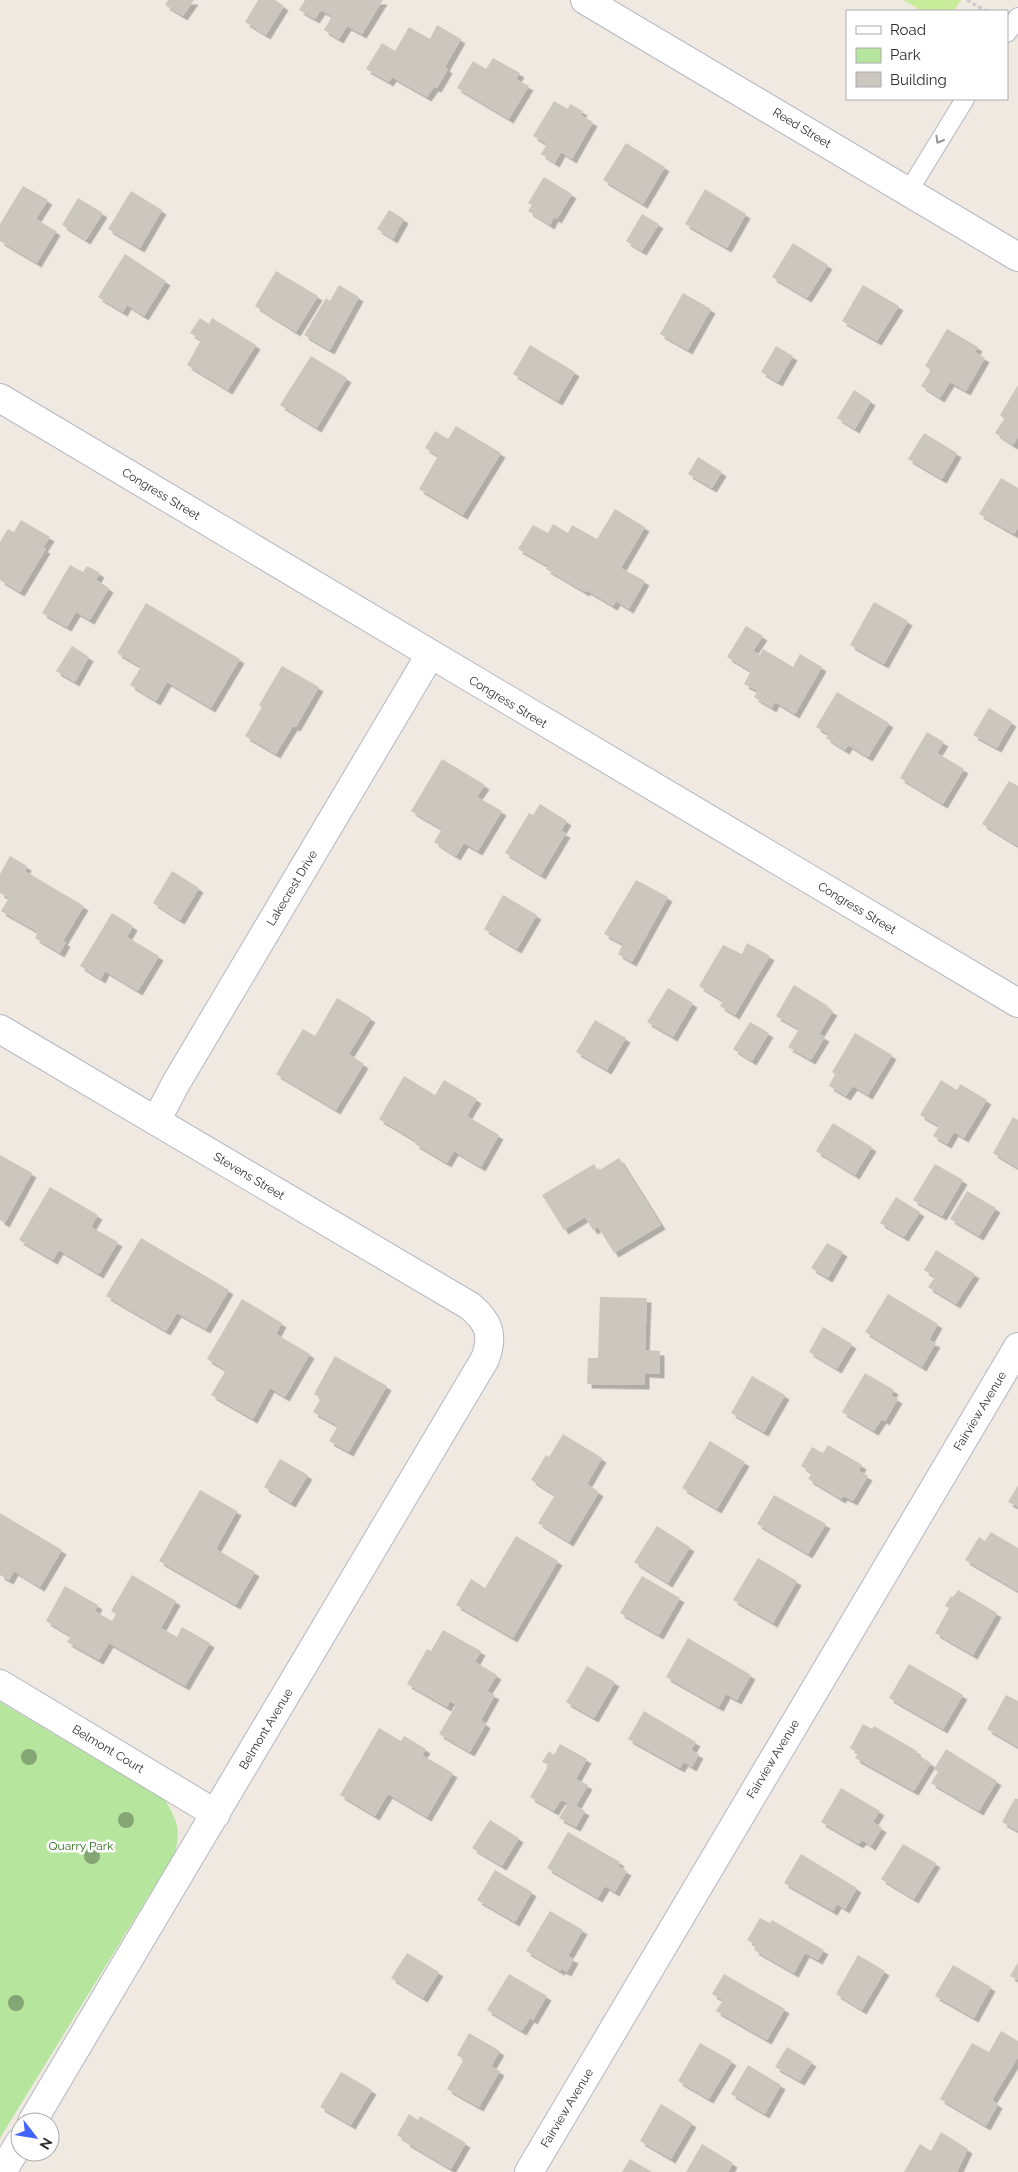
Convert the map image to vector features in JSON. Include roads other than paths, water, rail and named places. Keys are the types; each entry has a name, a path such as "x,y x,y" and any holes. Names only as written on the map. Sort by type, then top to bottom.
{"street":[{"name":"Reed Street","path":"585,0 1018,257"},
{"name":"Congress Street","path":"0,398 1018,1004"},
{"name":"Lakecrest Drive","path":"156,1121 176,1083 430,655"},
{"name":"Stevens Street","path":"0,1029 470,1306 482,1316 490,1333"},
{"name":"Belmont Avenue","path":"38,2112 485,1358 489,1349 490,1333"},
{"name":"Fairview Avenue","path":"529,2172 1018,1347"},
{"name":"Belmont Court","path":"0,1684 216,1814"},
{"path":"2,2172 10,2159"}],"lane":[{"path":"1008,32 1018,18"},
{"path":"908,192 964,100"}],"park label":[{"name":"Quarry Park","path":"81,1846"}]}
